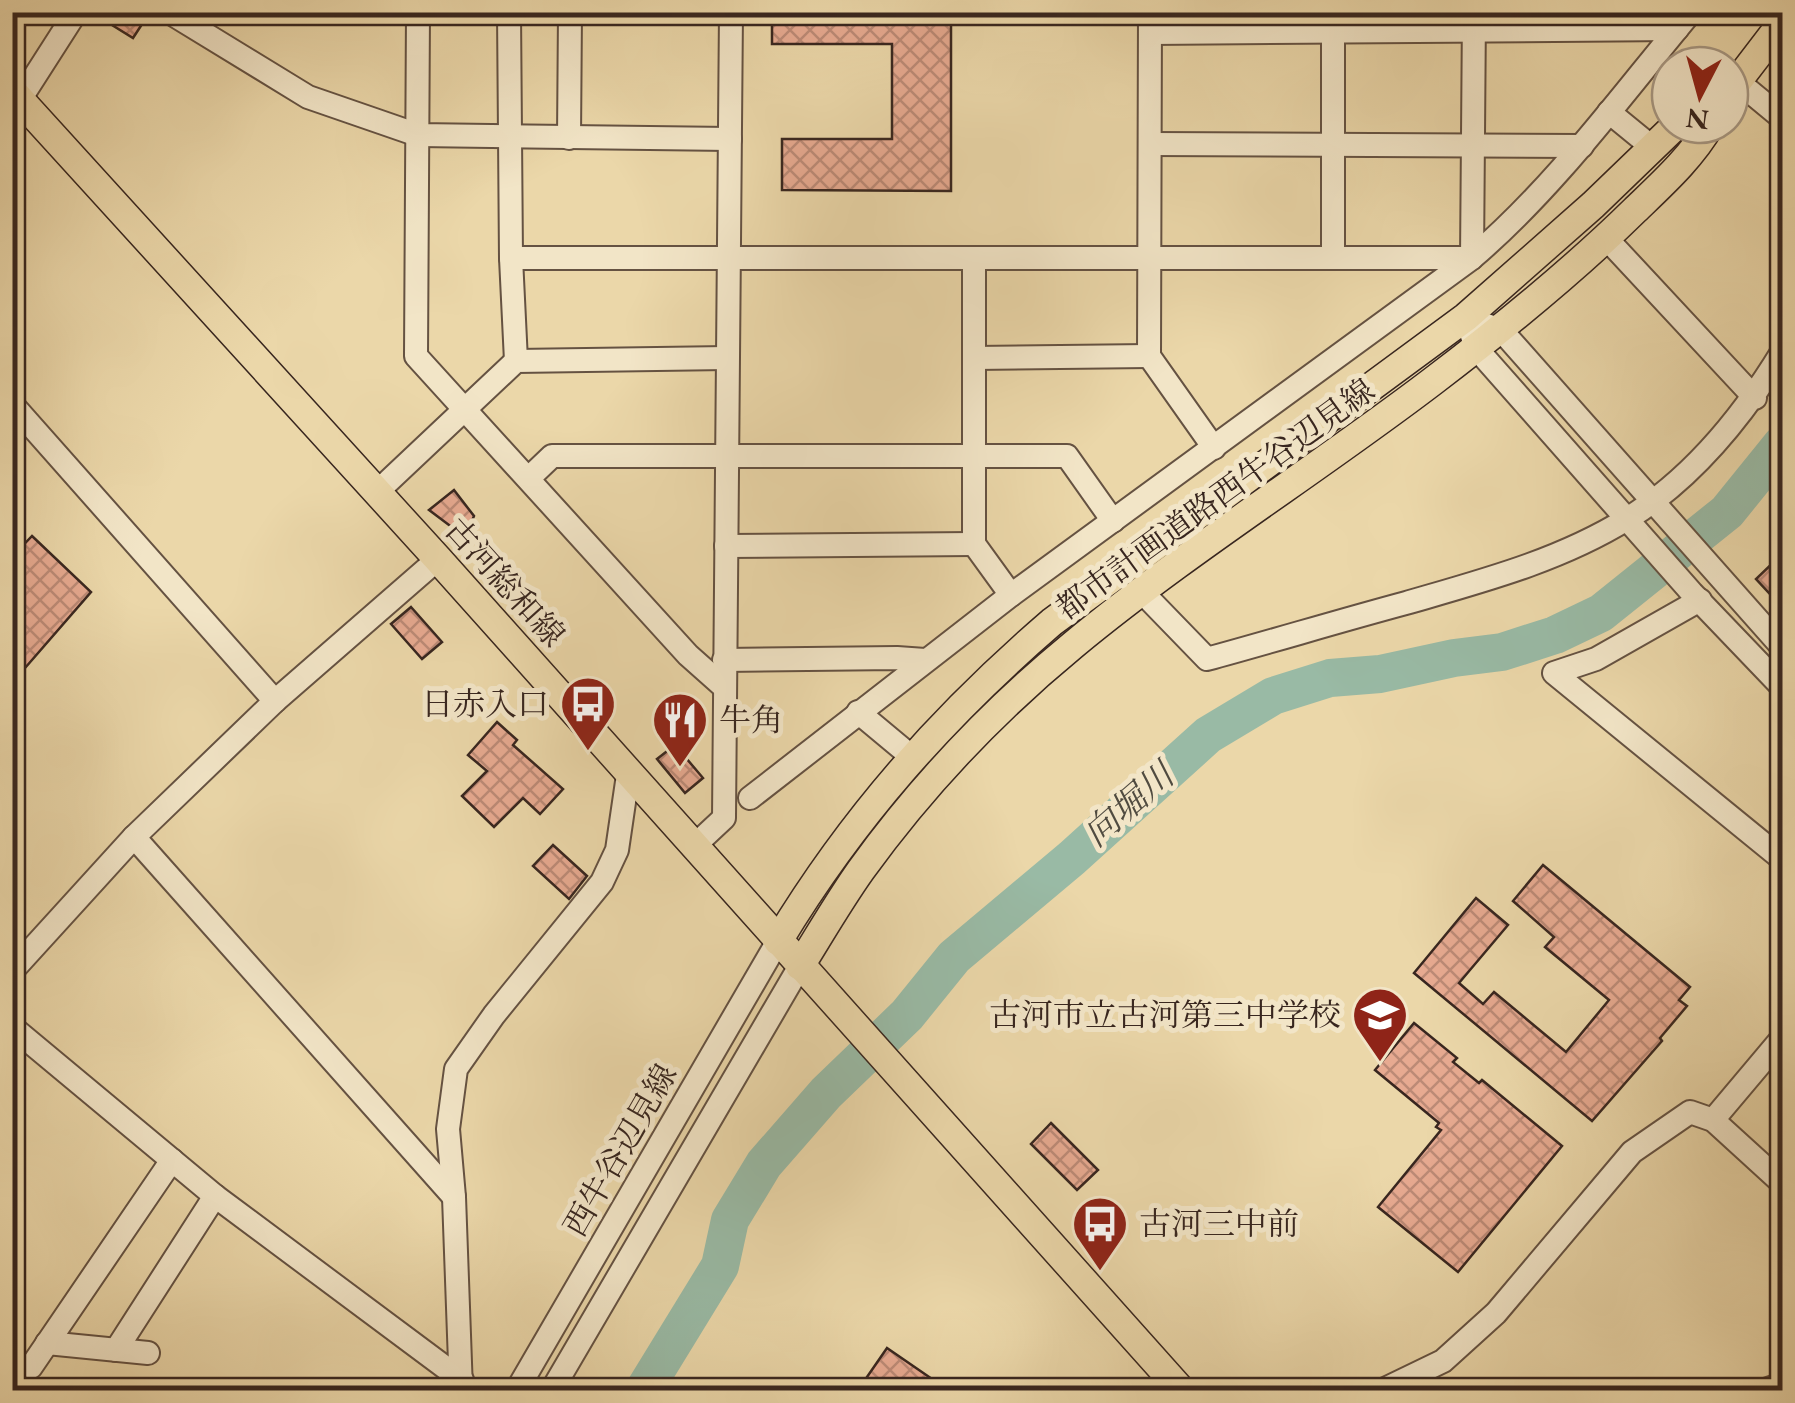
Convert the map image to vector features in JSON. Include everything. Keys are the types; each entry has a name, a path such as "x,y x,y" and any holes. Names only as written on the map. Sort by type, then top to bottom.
{"main road":[{"path":"1750,63 1782,23"},
{"name":"古河総和線","path":"15,101 438,559 1181,1390"},
{"name":"都市計画道路西牛谷辺見線","path":"778,942 870,804 976,691 1052,622 1466,317 1655,145"},
{"name":"都市計画道路西牛谷辺見線","path":"800,966 858,873 897,822 1036,678 1142,593 1355,441 1500,330 1606,238 1696,145"}],"street":[{"path":"15,101 76,12"},
{"path":"168,12 308,98 418,135 730,139"},
{"path":"418,12 416,356 688,655 724,687"},
{"path":"510,12 511,258 516,361"},
{"path":"569,138 570,12"},
{"path":"693,846 724,818 731,12"},
{"path":"1214,448 1149,356 1151,23 1684,21"},
{"path":"750,798 1011,595 1472,258 1518,218 1684,21"},
{"path":"1333,22 1333,258"},
{"path":"1472,258 1474,22"},
{"path":"1750,97 1782,118"},
{"path":"1609,112 1652,148"},
{"path":"1150,144 1582,146"},
{"path":"1606,238 1755,398"},
{"path":"511,258 1472,258"},
{"path":"974,258 974,544 1011,595"},
{"path":"1466,317 1500,330 1782,647"},
{"path":"1466,317 1476,348 1629,522 1782,687"},
{"path":"1142,593 1207,659 1524,568 1629,522 1655,504 1755,398 1782,352"},
{"path":"974,358 1149,356"},
{"path":"377,492 516,361 727,358"},
{"path":"12,404 276,701"},
{"path":"530,478 552,456 1067,456 1113,521"},
{"path":"726,546 974,544"},
{"path":"12,971 134,837 276,701 438,559"},
{"path":"1696,596 1596,659 1554,673 1782,859"},
{"path":"724,660 925,660"},
{"path":"858,712 912,757"},
{"path":"462,1385 448,1129 456,1069 494,1014 602,882 618,850 628,775"},
{"path":"134,837 454,1197"},
{"name":"西牛谷辺見線","path":"516,1390 778,942"},
{"name":"西牛谷辺見線","path":"552,1390 800,966"},
{"path":"12,1027 214,1196 462,1385"},
{"path":"1712,1120 1782,1038"},
{"path":"1382,1390 1443,1360 1496,1313 1632,1152 1690,1112 1712,1120 1782,1183"},
{"path":"31,1367 172,1160"},
{"path":"116,1350 214,1196"},
{"path":"48,1343 148,1353"},
{"path":"1765,1390 1782,1384"}],"building":[{"path":"91,12 137,12 146,18 133,38"},
{"path":"772,12 951,12 951,191 782,190 782,139 892,139 892,44 772,44"},
{"path":"454,490 474,516 465,537 429,510"},
{"path":"32,536 91,592 12,683 12,557"},
{"path":"1782,554 1782,607 1756,579"},
{"path":"411,607 442,642 422,659 391,624"},
{"path":"497,722 517,740 513,745 563,789 540,814 523,798 494,827 462,796 487,771 468,755"},
{"name":"牛角","path":"675,745 703,778 685,793 657,759"},
{"path":"553,845 587,876 569,899 533,866"},
{"path":"1543,865 1690,987 1679,1000 1687,1006 1660,1038 1662,1041 1592,1121 1414,973 1476,898 1508,925 1459,983 1483,1004 1494,992 1566,1052 1609,1000 1545,947 1554,937 1513,901"},
{"path":"1414,1023 1457,1058 1453,1062 1479,1083 1482,1080 1562,1146 1458,1272 1378,1207 1441,1130 1436,1127 1439,1123 1375,1070"},
{"path":"1051,1123 1098,1170 1077,1190 1031,1144"},
{"path":"887,1348 948,1390 858,1390"}],"waterway":[{"name":"向堀川","path":"644,1390 720,1266 730,1220 764,1164 826,1093 907,1015 954,957 1072,858 1208,735 1273,696 1330,678 1380,674 1502,652 1555,635 1601,613 1727,512 1782,444"}],"place":[{"name":"日赤入口","path":"588,753"},
{"name":"牛角","path":"680,769"},
{"name":"古河市立古河第三中学校","path":"1380,1064"},
{"name":"古河三中前","path":"1100,1273"}]}
